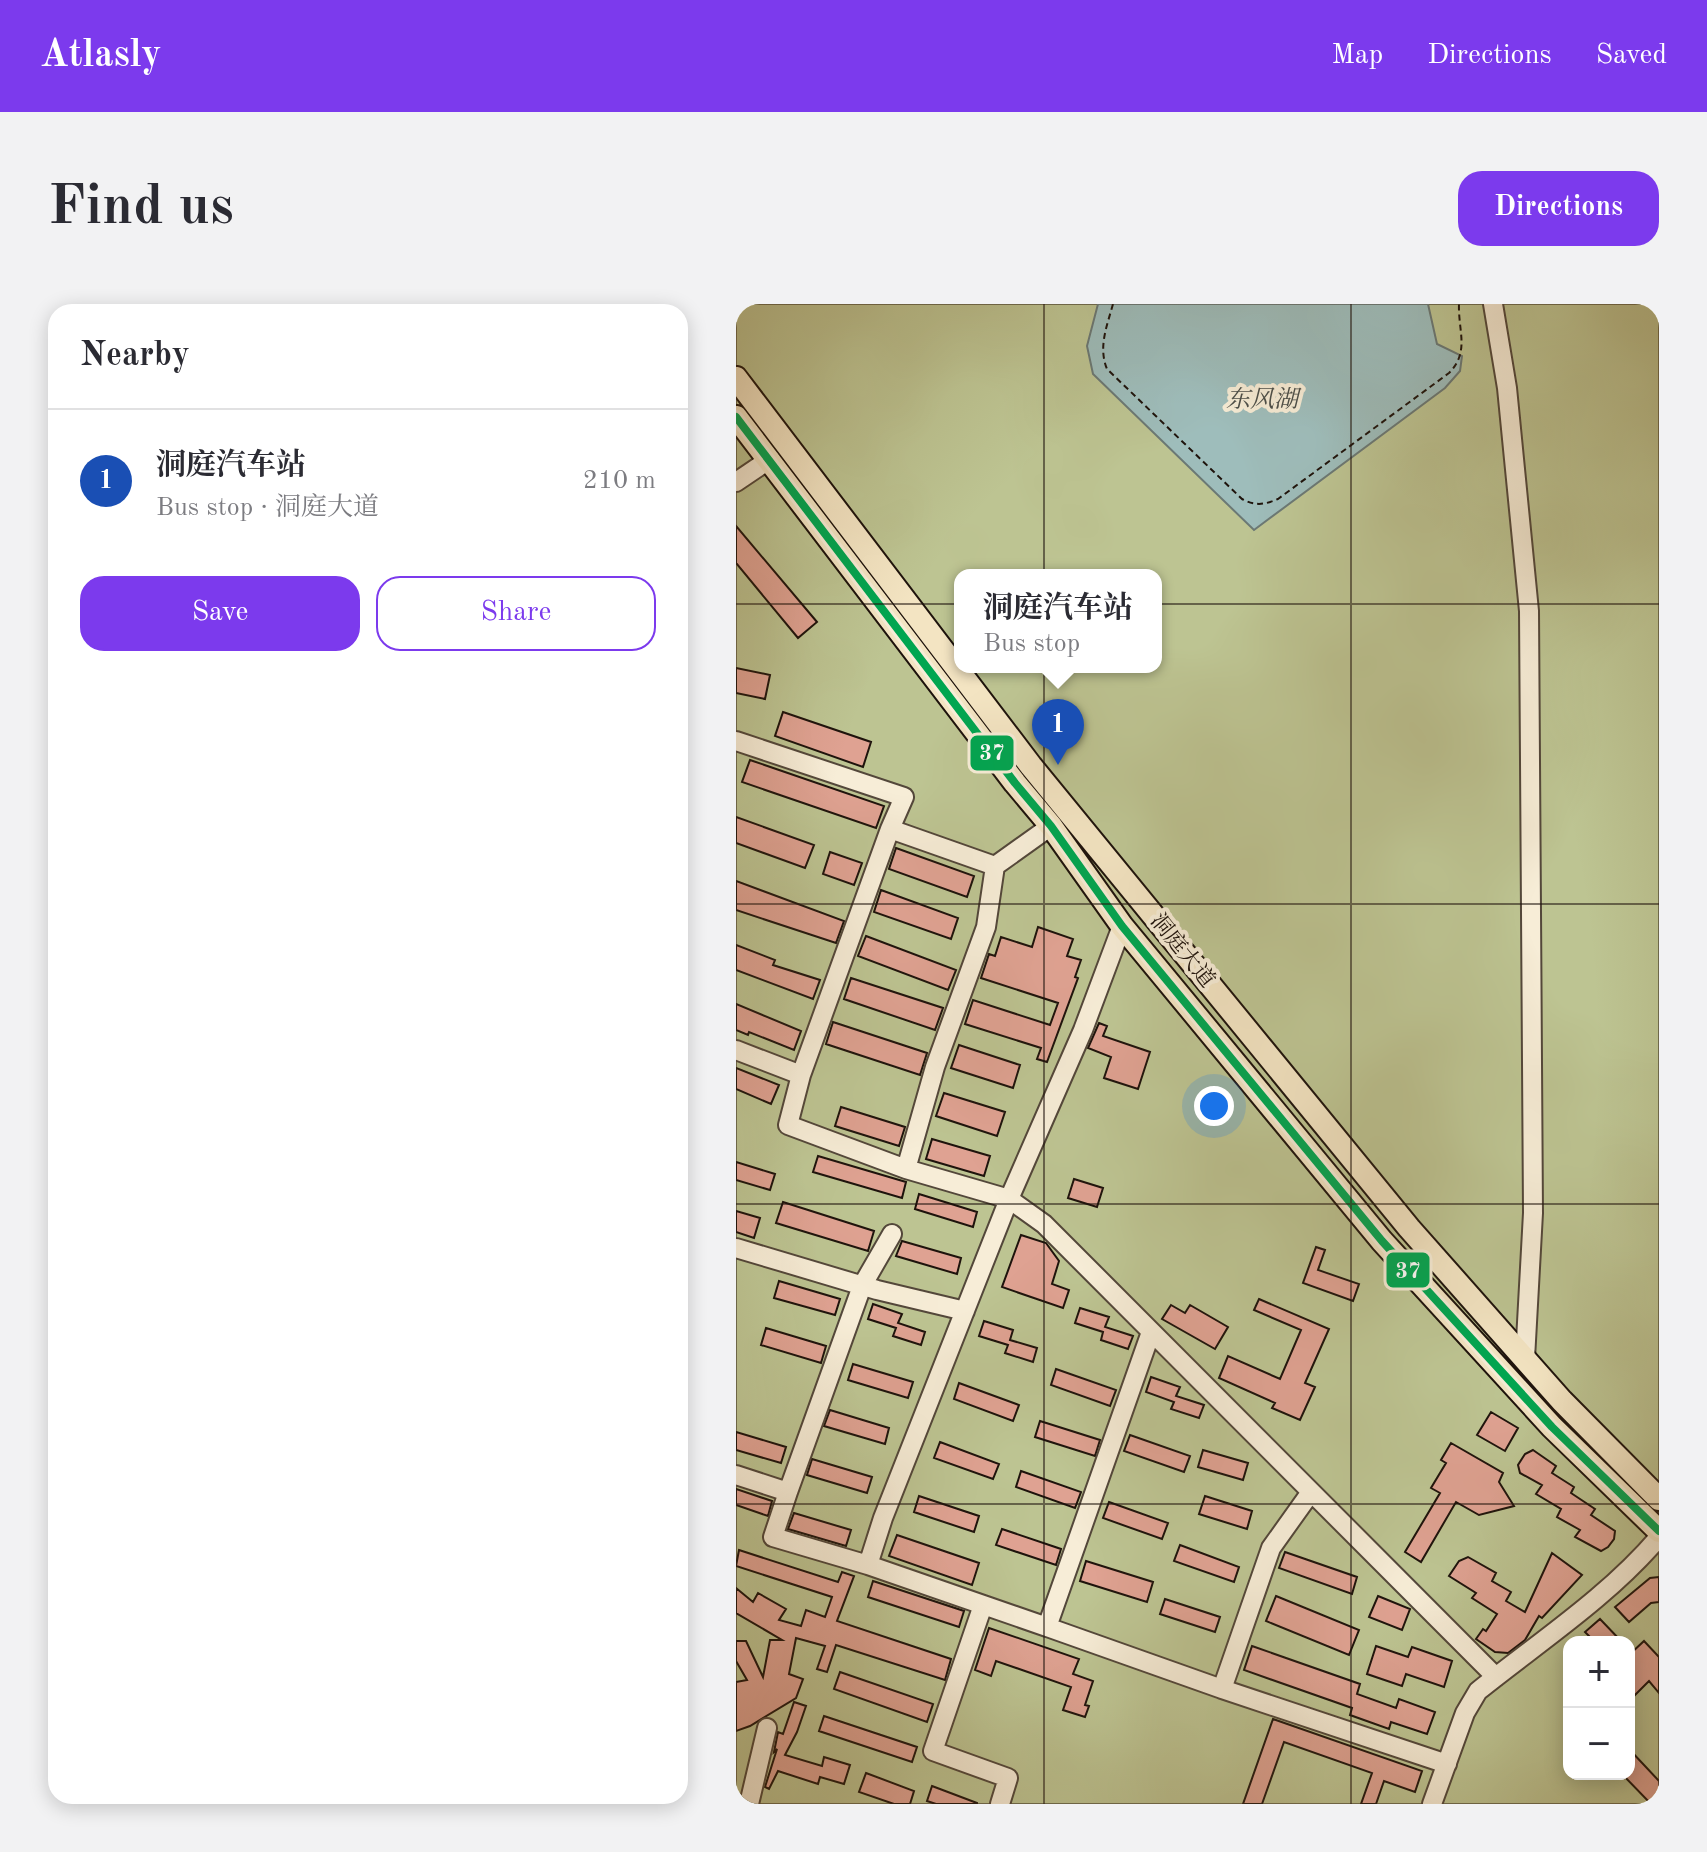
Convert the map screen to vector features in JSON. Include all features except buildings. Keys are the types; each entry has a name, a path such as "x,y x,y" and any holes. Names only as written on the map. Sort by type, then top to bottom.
{"main road":[{"name":"洞庭大道","path":"736,378 954,665"},
{"name":"洞庭大道","path":"736,417 1051,826 1122,926 1382,1241 1552,1427 1659,1531"},
{"name":"洞庭大道","path":"960,673 1031,766 1409,1228 1562,1401 1659,1499"}],"street":[{"path":"1493,304 1507,388 1529,611 1533,1213 1525,1359"},
{"path":"736,482 770,459"},
{"path":"736,741 904,797 801,1075 788,1125 906,1169 1009,1199 1044,1224 1496,1677"},
{"path":"906,1169 935,1067 986,927 995,866 1051,826"},
{"path":"890,829 995,866"},
{"path":"868,1565 883,1518 1009,1199 1083,1030 1122,926"},
{"path":"736,1050 801,1075"},
{"path":"892,1234 862,1286 773,1537 868,1565 1447,1764"},
{"path":"736,1248 862,1286 965,1311"},
{"path":"1047,1627 1151,1332"},
{"path":"736,1475 788,1492"},
{"path":"1222,1689 1271,1548 1311,1492"},
{"path":"1432,1804 1465,1713 1478,1691 1610,1586 1659,1537"},
{"path":"983,1605 933,1751 1008,1778 1000,1804"},
{"path":"749,1804 767,1728"}],"path":[{"path":"1113,304 1103,340 1102,357 1113,377 1242,499 1251,504 1265,505 1278,499 1460,362 1463,353 1459,304"}],"green space":[{"path":"736,304 1659,304 1659,1804 736,1804"}],"water":[{"name":"东风湖","path":"1098,304 1428,304 1437,344 1462,356 1460,371 1445,388 1254,530 1093,374 1087,346"}],"transit line":[{"name":"37","path":"736,417 1051,826 1122,926 1382,1241 1552,1427 1659,1531"}],"place":[{"name":"洞庭汽车站","path":"1058,765"}]}
